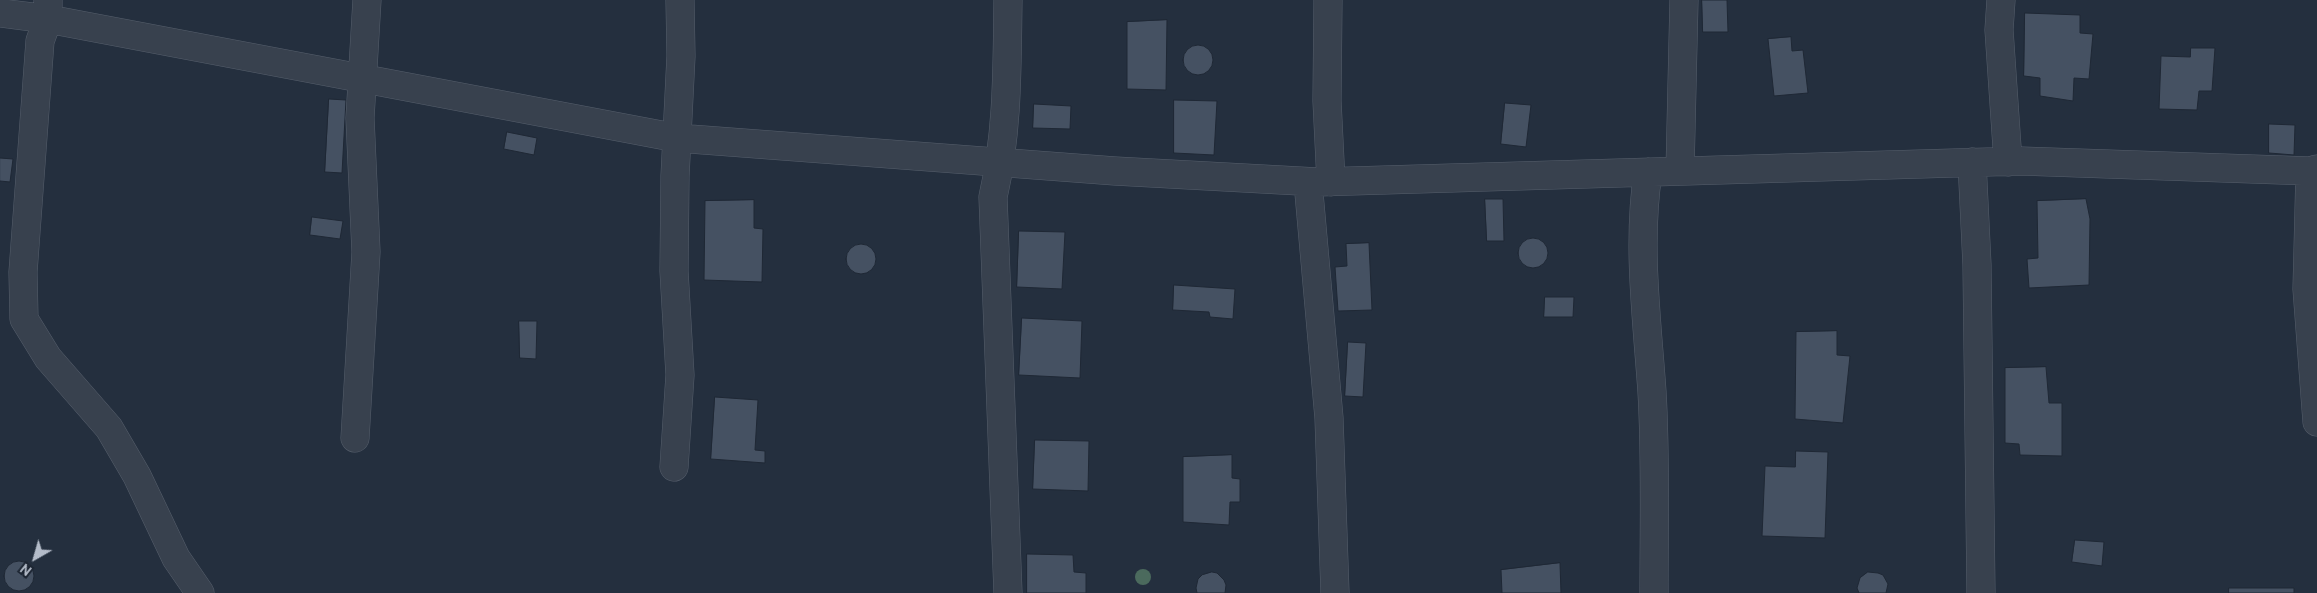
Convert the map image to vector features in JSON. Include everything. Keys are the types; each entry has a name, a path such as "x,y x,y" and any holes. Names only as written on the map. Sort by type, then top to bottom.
{"street":[{"path":"355,438 366,252 360,118 364,79 367,0"},
{"path":"674,467 680,376 674,271 681,56 680,0"},
{"path":"1008,0 1007,108 1001,162 993,197 1008,593"},
{"path":"1328,0 1327,102 1319,182 1335,593"},
{"path":"1680,172 1684,0"},
{"path":"2001,0 1999,30 2008,162"},
{"path":"48,10 40,41 22,272 24,319 48,358 109,428 137,476 176,558 200,593"},
{"path":"0,13 48,10 364,79 677,138 1124,172 1319,182 1972,162 2313,170 2307,289 2317,422"},
{"path":"1972,162 1978,274 1981,593"},
{"path":"1648,172 1643,203 1644,267 1652,394 1655,506 1654,593"}],"building":[{"path":"1702,0 1727,0 1728,32 1703,32"},
{"path":"2025,13 2080,15 2080,33 2093,34 2089,79 2074,78 2073,101 2040,96 2040,78 2024,76"},
{"path":"1167,20 1166,90 1127,89 1127,22"},
{"path":"1791,37 1792,51 1803,50 1808,93 1774,96 1768,39"},
{"path":"1198,45 1209,49 1213,60 1209,71 1198,75 1187,71 1183,60 1187,49"},
{"path":"2191,48 2215,48 2212,91 2199,91 2197,110 2159,109 2161,56 2190,57"},
{"path":"329,99 346,100 342,173 325,172"},
{"path":"1174,100 1217,101 1214,155 1174,153"},
{"path":"1505,103 1531,105 1526,147 1501,144"},
{"path":"1034,104 1071,106 1070,129 1033,128"},
{"path":"2269,124 2295,125 2294,155 2269,153"},
{"path":"507,132 537,138 534,155 504,149"},
{"path":"0,158 13,159 10,182 0,181"},
{"path":"1485,199 1503,199 1504,241 1487,241"},
{"path":"2086,199 2090,219 2089,285 2029,288 2027,259 2038,258 2037,201"},
{"path":"754,200 754,228 763,229 762,282 704,280 705,201"},
{"path":"312,217 343,221 340,239 310,235"},
{"path":"1019,231 1065,232 1062,289 1017,287"},
{"path":"1533,238 1544,242 1548,253 1544,264 1533,268 1522,264 1518,253 1522,242"},
{"path":"1369,243 1372,310 1338,311 1335,267 1347,266 1346,244"},
{"path":"861,244 872,248 876,259 872,270 861,274 850,270 846,259 850,248"},
{"path":"1174,285 1235,289 1233,319 1210,317 1209,312 1173,310"},
{"path":"1545,297 1574,297 1573,317 1544,317"},
{"path":"1022,318 1082,321 1080,378 1019,375"},
{"path":"519,321 537,321 536,359 520,358"},
{"path":"1837,331 1837,355 1850,356 1843,423 1795,419 1796,332"},
{"path":"1348,342 1366,343 1363,397 1345,396"},
{"path":"2046,367 2049,403 2062,403 2062,456 2020,455 2019,444 2005,443 2005,368"},
{"path":"715,397 758,400 755,450 765,451 765,463 711,459"},
{"path":"1035,440 1089,441 1088,491 1033,489"},
{"path":"1796,451 1828,452 1825,538 1762,536 1765,466 1795,467"},
{"path":"1232,455 1232,478 1240,479 1240,502 1230,502 1229,525 1183,522 1183,457"},
{"path":"2075,540 2104,542 2102,566 2072,562"},
{"path":"1027,554 1073,555 1074,572 1086,573 1086,593 1027,593"},
{"path":"19,561 30,565 34,576 30,587 19,591 8,587 4,576 8,565"},
{"path":"1560,563 1561,593 1502,593 1501,570"},
{"path":"1212,572 1217,573 1224,580 1226,585 1225,593 1197,593 1198,579 1202,575"},
{"path":"1868,572 1883,575 1888,584 1886,593 1859,593 1857,588 1860,578"},
{"path":"2229,588 2294,588 2294,593 2229,593"}]}
